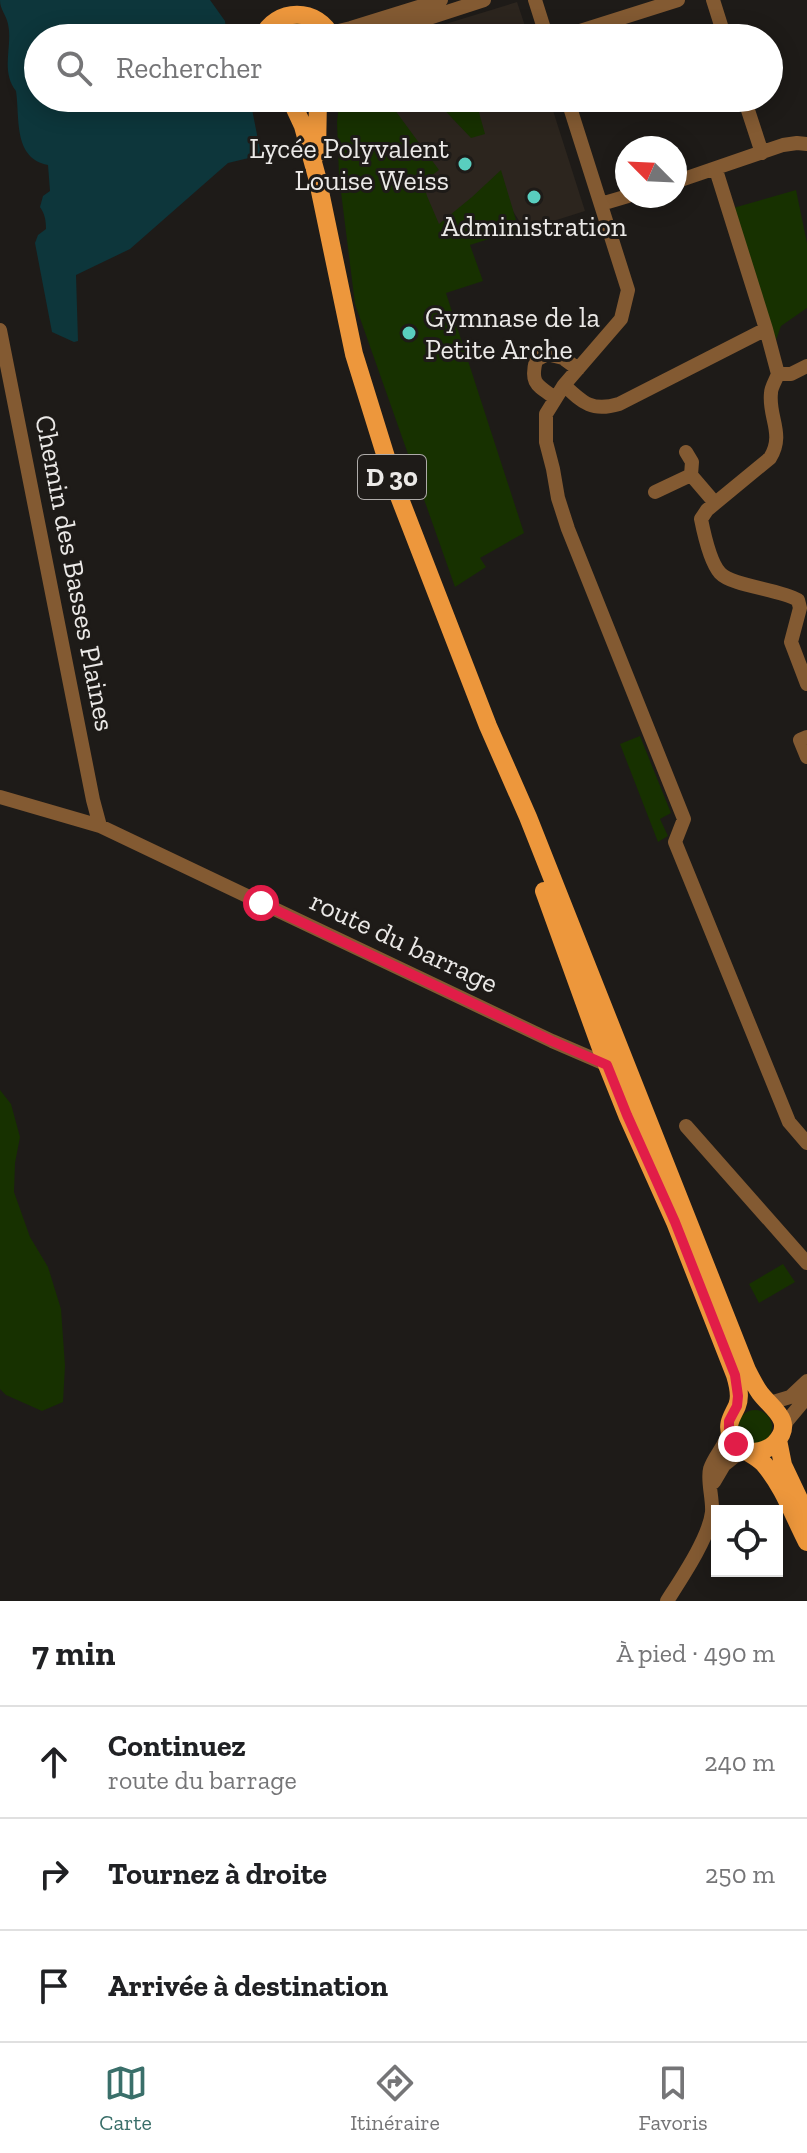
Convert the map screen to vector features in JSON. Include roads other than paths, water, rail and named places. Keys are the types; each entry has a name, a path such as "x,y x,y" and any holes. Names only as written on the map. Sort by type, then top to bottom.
{"main road":[{"path":"271,24 285,8 296,14 308,8 323,24"},
{"name":"D 30","path":"296,112 317,177 354,354 395,486 747,1370 768,1402"},
{"name":"D 30","path":"317,177 318,112"},
{"name":"D 30","path":"488,726 518,821 607,1065 675,1222 735,1375 737,1406"},
{"path":"807,1516 783,1465 778,1411 768,1402 751,1399 737,1406 732,1413 729,1429 736,1444 764,1463 807,1542"},
{"path":"747,1450 766,1450 779,1437"}],"street":[{"path":"364,24 441,0"},
{"path":"410,24 484,0"},
{"path":"535,0 543,24"},
{"path":"602,24 678,0"},
{"path":"713,0 721,24"},
{"path":"571,112 628,290 621,319 564,385 546,414 544,428 558,498 684,819 675,842 789,1122 807,1143"},
{"path":"749,112 762,153"},
{"path":"687,178 762,153 797,143 807,144"},
{"path":"716,170 778,374 771,393 777,440 770,458 707,510 701,519 704,539 719,572 728,578 798,600 800,608 791,642 807,684"},
{"path":"601,204 615,200"},
{"path":"564,385 580,401 605,408 619,404 766,329"},
{"name":"Chemin des Basses Plaines","path":"0,330 100,826"},
{"path":"555,398 536,385 533,374 536,360 547,354 563,358 578,369"},
{"path":"778,374 791,374 807,366"},
{"path":"686,452 692,462 691,475 715,503"},
{"path":"655,492 691,475"},
{"path":"807,737 800,740 807,757"},
{"name":"route du barrage","path":"0,797 100,826 607,1065 633,1083"},
{"path":"686,1126 807,1263"},
{"path":"768,1402 790,1397 807,1381"},
{"path":"779,1437 787,1421 807,1397"},
{"path":"667,1601 708,1529 712,1516 710,1470 729,1429"},
{"path":"711,1486 724,1465 747,1450"}],"water":[{"path":"0,0 210,0 225,21 225,24 24,24 24,112 253,112 261,155 228,163 130,249 76,275 78,341 74,342 52,332 35,243 38,235 46,229 40,207 43,196 50,191 48,165 29,154 20,136 16,91 8,67 8,24"}],"place":[{"name":"Lycée Polyvalent Louise Weiss","path":"465,164"},
{"name":"Administration","path":"534,197"},
{"name":"Gymnase de la Petite Arche","path":"409,333"}]}
